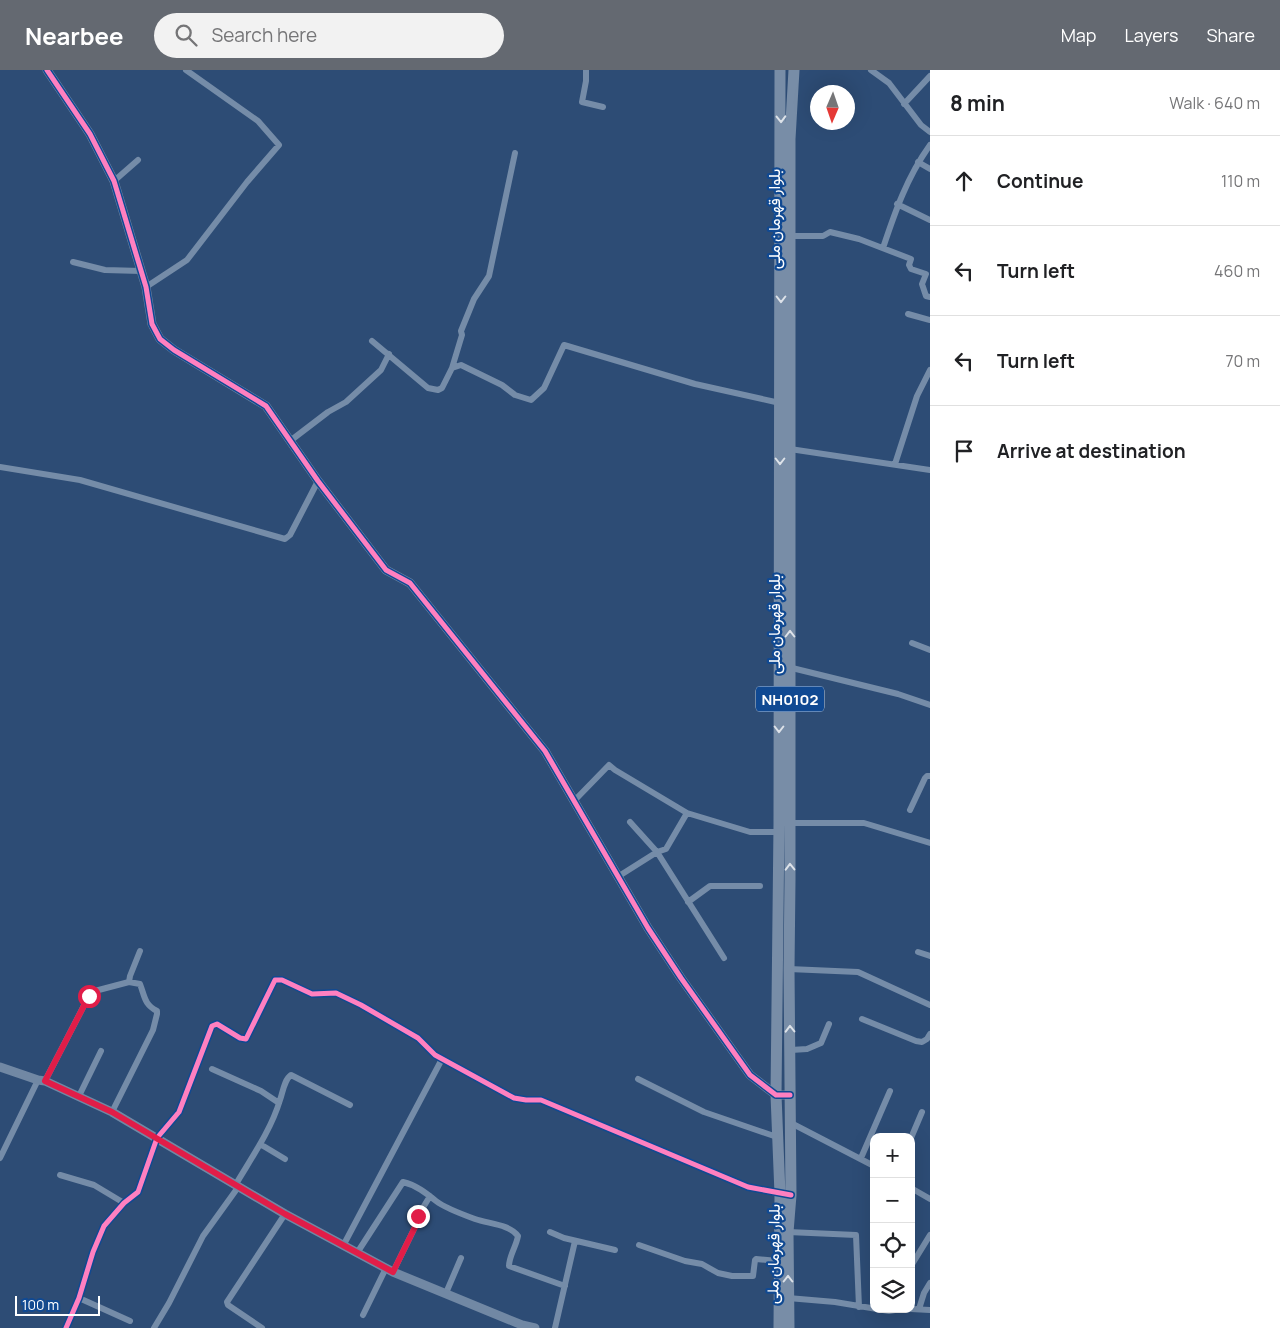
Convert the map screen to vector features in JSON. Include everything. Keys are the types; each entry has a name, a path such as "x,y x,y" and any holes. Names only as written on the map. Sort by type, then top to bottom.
{"highway":[{"name":"بلوار قهرمان ملی","path":"780,70 780,403 784,666"},
{"name":"بلوار قهرمان ملی","path":"789,1328 788,1232 777,1137 776,1095 790,449 790,139 794,70"},
{"name":"بلوار قهرمان ملی","path":"779,1328 778,1261 791,1122 790,880 782,826"}],"street":[{"path":"47,70 90,134 114,181 146,287 152,324 160,339 174,350 266,406 318,481 386,570 410,583 545,751 648,928 750,1075 776,1095 790,1095"},
{"path":"146,287 187,260 247,182 279,145 258,121 186,70"},
{"path":"586,70 582,102 603,107"},
{"path":"871,70 889,84 921,126 930,132"},
{"path":"904,104 929,78"},
{"path":"884,248 897,204 918,162 930,146"},
{"path":"372,341 428,388 438,390 442,388 452,368 462,335 461,331 474,299 488,276 515,153"},
{"path":"114,181 138,160"},
{"path":"918,162 930,169"},
{"path":"897,204 930,220"},
{"path":"790,236 823,236 830,232 859,239 911,259 909,265 911,269 926,274 922,284 926,296 930,297"},
{"path":"73,262 105,270 141,271"},
{"path":"908,314 930,320"},
{"path":"452,368 461,365 502,385 515,395 531,400 544,388 564,346 695,384 780,403"},
{"path":"290,441 328,412 346,402 381,370 389,354"},
{"path":"895,464 917,396 930,370"},
{"path":"790,449 930,470"},
{"path":"0,466 80,480 285,539 290,536 318,481"},
{"path":"912,643 930,650"},
{"path":"784,666 898,694 930,705"},
{"path":"574,800 609,765 687,813 750,832 782,826 864,823 930,843"},
{"path":"910,810 925,778 930,776"},
{"path":"619,876 657,852 666,849 687,813"},
{"path":"630,822 657,852 724,958"},
{"path":"688,902 710,886 760,886"},
{"path":"129,982 140,951"},
{"path":"918,952 930,956"},
{"path":"789,969 858,972 930,1004"},
{"path":"66,1328 79,1298 93,1252 104,1226 124,1203 138,1192 157,1138 179,1112 212,1026 217,1024 240,1038 246,1039 275,980 282,980 312,994 336,993 362,1005 418,1038 435,1055 514,1098 541,1100 748,1188 785,1195"},
{"path":"0,1158 91,992 129,982 140,984 148,1006 157,1011 157,1014 153,1030 112,1112"},
{"path":"862,1019 916,1041 922,1042 927,1040 930,1034"},
{"path":"791,1050 807,1049 821,1043 829,1024"},
{"path":"80,1096 101,1051"},
{"path":"343,1246 442,1059"},
{"path":"0,1067 80,1096 112,1112 285,1214 390,1270 522,1325 535,1328"},
{"path":"212,1069 261,1091 279,1103"},
{"path":"154,1328 203,1236 237,1185 260,1144 279,1103 287,1078 291,1075 350,1105"},
{"path":"638,1079 704,1112 777,1137"},
{"path":"861,1158 890,1091"},
{"path":"913,1133 922,1112"},
{"path":"791,1122 870,1164"},
{"path":"260,1144 285,1159"},
{"path":"60,1175 94,1185 124,1203"},
{"path":"357,1253 402,1182 410,1184 440,1204 514,1232 518,1236 509,1266 565,1286"},
{"path":"915,1190 930,1199"},
{"path":"363,1315 417,1223 418,1216 430,1196"},
{"path":"262,1328 228,1305 228,1302 285,1214"},
{"path":"550,1232 575,1241 616,1250"},
{"path":"788,1232 856,1235 858,1307"},
{"path":"915,1259 930,1235"},
{"path":"555,1328 575,1241"},
{"path":"638,1246 685,1261 702,1264 718,1273 732,1276 753,1276 756,1259 778,1261"},
{"path":"446,1293 461,1258"},
{"path":"919,1309 924,1293 930,1283"},
{"path":"79,1298 130,1321"},
{"path":"788,1298 835,1302 870,1308"},
{"path":"915,1309 930,1310"}],"cycle path":[{"path":"47,70 90,134 114,181 146,287 152,324 160,339 174,350 266,406 318,481 386,570 410,583 545,751 648,928 750,1075 776,1095 790,1095"},
{"path":"66,1328 79,1298 93,1252 104,1226 124,1203 138,1192 157,1138 179,1112 212,1026 217,1024 240,1038 246,1039 275,980 282,980 312,994 336,993 361,1005 418,1038 435,1055 514,1098 541,1100 748,1187 791,1195"}],"route":[{"path":"89,996 45,1081 112,1112 285,1214 393,1272 417,1223 418,1216"}]}
